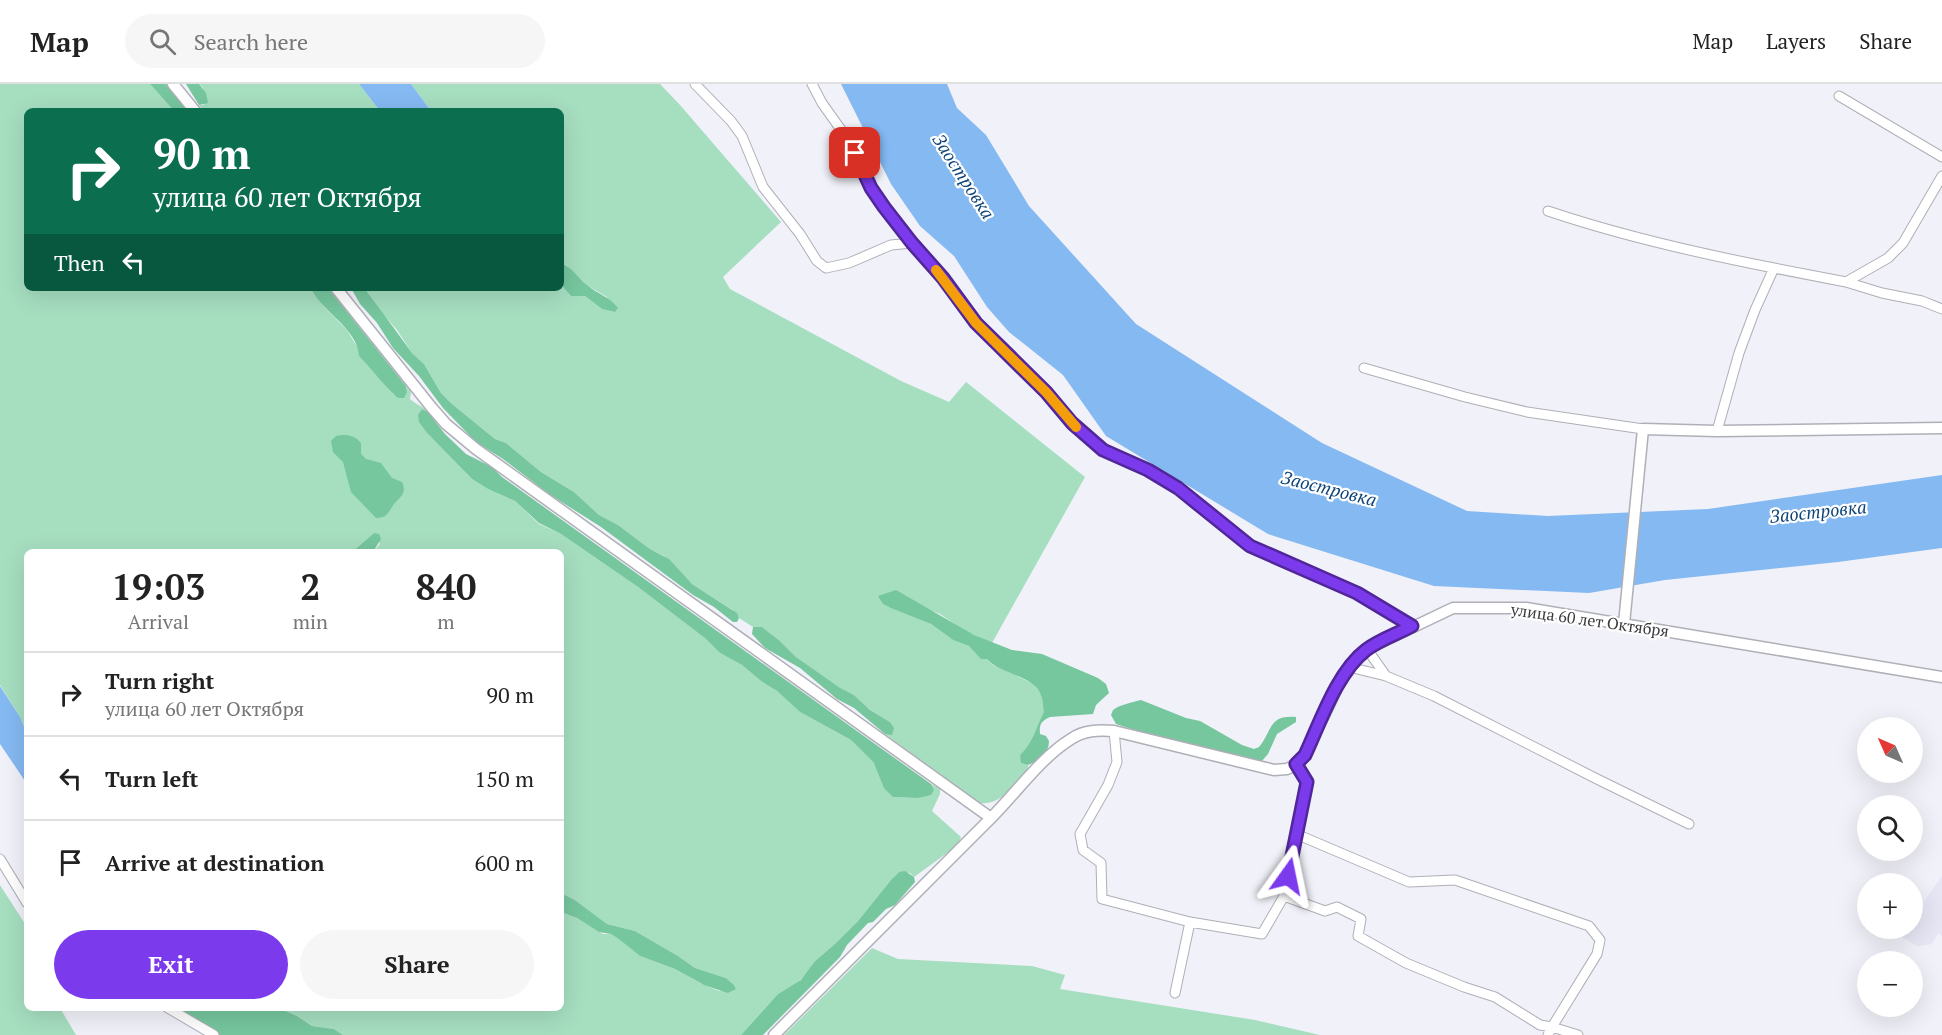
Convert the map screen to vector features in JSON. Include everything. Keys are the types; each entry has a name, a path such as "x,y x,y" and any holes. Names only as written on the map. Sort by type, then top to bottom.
{"street":[{"path":"173,84 193,108"},
{"path":"694,84 742,136 763,187 800,234 817,261 826,267 849,263 891,245 912,243"},
{"path":"812,84 822,103 849,141 871,188 912,243 943,278 976,323 1046,392 1072,423 1103,450 1148,470 1178,488 1250,546 1357,593 1412,626"},
{"path":"1839,96 1942,157"},
{"path":"1846,282 1888,258 1903,243 1942,176"},
{"path":"1548,211 1676,249 1846,282 1882,293 1922,301 1942,309"},
{"path":"1717,431 1739,353 1774,268"},
{"path":"338,291 432,408 446,424 476,449 991,818"},
{"path":"1364,368 1527,412 1643,429 1717,431 1942,428"},
{"path":"1624,624 1643,429"},
{"name":"улица 60 лет Октября","path":"1296,764 1305,755 1338,686 1350,667 1367,649 1440,612 1453,608 1526,608 1942,677"},
{"path":"1367,649 1386,676"},
{"path":"1350,667 1386,676 1434,696 1689,824"},
{"path":"774,1035 991,818 1054,751 1080,733 1094,730 1114,731 1261,768 1287,769 1296,764 1307,782 1284,896 1262,934 1190,922 1102,899 1101,863 1083,850 1080,834 1108,785 1117,762 1114,731"},
{"path":"1296,834 1409,882 1455,880 1589,926 1600,940 1597,954 1550,1031"},
{"path":"0,859 24,898"},
{"path":"1284,896 1325,911 1337,907 1361,919 1358,936 1406,963 1495,997 1550,1031 1578,1035"},
{"path":"1175,993 1190,922"},
{"path":"173,1011 214,1035"}],"shaded area":[{"path":"1942,876 1942,936 1938,933 1932,944 1917,946 1906,939 1923,939 1923,903"}],"green space":[{"path":"0,84 150,84 171,108 24,108 24,291 313,291 325,308 347,330 360,356 393,394 407,392 406,386 411,392 410,399 428,412 422,409 427,433 472,479 515,501 539,524 561,534 638,587 706,639 720,653 742,665 777,691 800,712 851,740 874,763 893,797 918,798 934,790 931,784 940,789 932,811 961,837 958,845 914,877 910,873 899,872 858,921 815,961 805,976 778,994 741,1035 343,1035 334,1029 312,1026 286,1011 564,1011 564,913 577,918 603,934 611,934 620,939 640,956 675,969 700,983 719,991 736,989 726,978 695,968 635,931 607,924 564,894 564,549 376,549 380,544 374,533 355,549 24,549 24,727 0,685"},
{"path":"150,84 166,84 185,108 171,108"},
{"path":"186,84 199,84 206,93 208,103 199,105"},
{"path":"199,84 359,84 378,108 202,108 199,105 204,105 203,88"},
{"path":"411,84 660,84 781,222 723,277 730,289 901,381 949,402 966,382 1085,477 992,643 965,631 940,614 922,607 905,596 883,604 931,624 953,640 969,646 993,665 1034,684 1041,694 1045,712 1031,740 1020,755 1022,763 1028,765 1028,770 1013,788 1001,798 979,803 885,734 892,734 890,722 796,657 762,627 753,627 739,618 733,610 692,584 664,556 599,515 574,492 541,472 506,443 495,439 441,393 424,364 412,353 367,291 564,291 564,288 571,296 585,296 602,309 615,312 607,297 588,286 564,264 564,108 429,108"},
{"path":"564,265 618,308 615,312 602,309 585,296 571,296 564,288"},
{"path":"313,291 330,291 406,386 407,392 404,398 398,398 359,356 357,346 346,328"},
{"path":"353,291 367,291 412,353 424,364 441,393 452,404 495,439 506,443 541,472 574,492 599,515 669,559 692,584 737,613 739,618 737,622 733,622 714,607 693,595 601,527 549,494 503,459 476,442 443,408 360,304"},
{"path":"422,409 428,412 445,434 466,454 492,467 502,477 931,784 934,790 931,795 918,798 893,797 884,788 874,763 851,740 800,712 777,691 742,665 720,653 706,639 638,587 561,534 539,523 515,501 472,479 419,422 418,415"},
{"path":"346,435 356,438 361,443 361,454 366,459 381,463 392,478 402,482 404,489 402,494 385,516 376,518 351,492 343,462 333,452 331,441 336,436"},
{"path":"374,533 379,534 381,539 375,549 355,549"},
{"path":"896,590 974,635 1012,650 1042,654 1098,678 1106,684 1109,693 1096,705 1093,714 1050,717 1044,720 1040,726 1040,734 1046,736 1049,741 1047,750 1043,756 1028,765 1021,763 1020,755 1031,740 1044,712 1042,698 1036,687 987,659 981,659 969,646 953,640 931,624 883,604 878,596"},
{"path":"753,627 762,627 796,657 890,722 894,728 892,735 885,734 800,668 765,648 752,634"},
{"path":"1141,700 1186,718 1200,721 1242,745 1254,749 1259,747 1272,725 1280,718 1296,717 1296,722 1277,734 1268,754 1261,762 1153,736 1116,724 1111,715 1113,710"},
{"path":"905,871 914,877 915,882 895,905 886,909 873,922 868,923 847,945 840,957 763,1035 741,1035 778,994 801,980 815,961 858,921 899,872"},
{"path":"0,885 24,922 24,1011 62,1011 76,1035 0,1035"},
{"path":"564,894 607,924 635,931 695,968 726,978 736,989 728,993 704,985 675,969 640,956 611,934 599,932 577,918 564,913"},
{"path":"872,948 898,959 1032,966 1065,975 1060,989 1255,1020 1320,1035 784,1035"},
{"path":"177,1011 286,1011 312,1026 334,1029 343,1035 218,1035"}],"water":[{"path":"359,84 411,84 429,108 378,108"},
{"name":"Заостровка","path":"841,84 947,84 957,108 986,135 1029,206 1136,324 1322,443 1467,511 1548,516 1708,509 1942,475 1942,548 1838,562 1665,580 1589,593 1434,586 1268,534 1106,436 1063,375 1009,332 987,307 954,256 920,226 891,184"},
{"path":"0,686 24,727 24,780 0,744"}],"slow traffic":[{"path":"936,270 976,323 1046,392 1076,427"}],"route":[{"path":"855,153 871,188 884,207 943,278 976,323 1046,392 1072,423 1103,450 1148,470 1178,488 1250,546 1357,593 1412,626 1367,649 1355,660 1338,686 1305,755 1296,764 1307,782 1288,876"}]}
